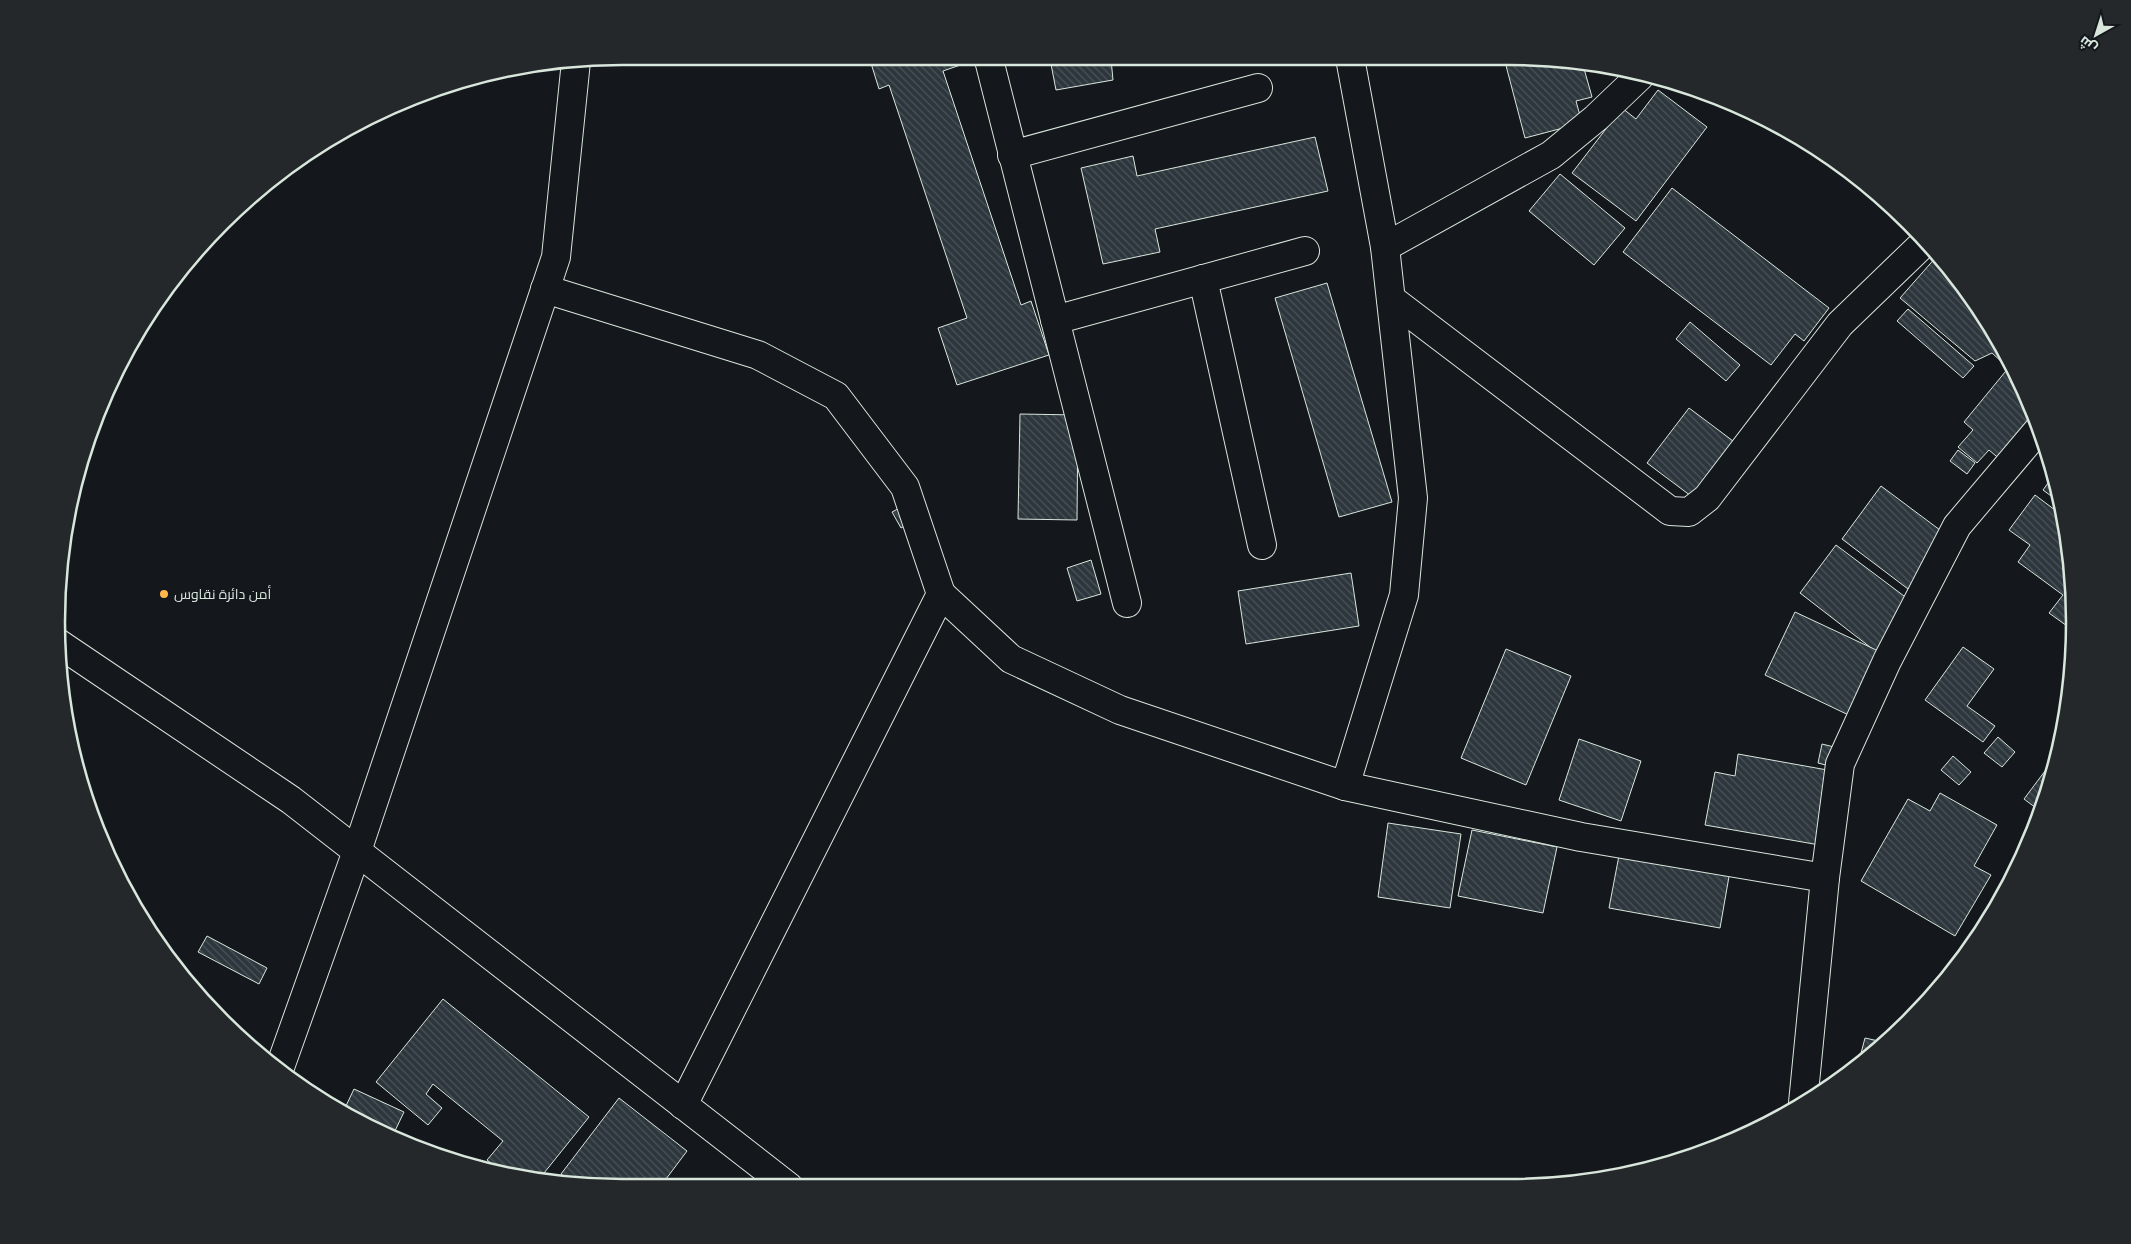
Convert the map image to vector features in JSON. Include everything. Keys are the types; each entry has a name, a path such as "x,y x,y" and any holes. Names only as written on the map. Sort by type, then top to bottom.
{"street":[{"path":"990,65 1127,603"},
{"path":"1345,786 1404,594 1413,498 1385,247 1351,65"},
{"path":"282,1063 357,851 556,257 575,67"},
{"path":"1385,247 1551,155 1596,118 1636,80"},
{"path":"1012,155 1258,88"},
{"path":"1391,299 1670,511 1689,512 1707,498 1840,324 1920,247"},
{"path":"1056,320 1305,251"},
{"path":"1203,279 1262,545"},
{"path":"545,289 758,355 836,396 905,487 940,594 1011,659 1120,710 1345,786 1581,837 1825,878"},
{"path":"1804,1094 1825,878 1840,764 1887,661 1957,526 2033,436"},
{"path":"684,1105 940,594"},
{"path":"66,648 291,800 780,1179"}],"building":[{"path":"872,65 960,65 943,71 1021,305 1031,301 1049,355 957,385 938,328 967,318 889,85 879,89"},
{"path":"1051,65 1112,65 1113,80 1056,90"},
{"path":"1506,65 1545,66 1585,70 1592,97 1576,101 1582,123 1525,138"},
{"path":"1658,90 1707,127 1636,221 1572,173 1622,108 1636,119"},
{"path":"1315,137 1328,191 1155,229 1160,252 1103,264 1081,168 1133,156 1137,176"},
{"path":"1560,174 1625,228 1594,265 1529,211"},
{"path":"1672,188 1829,308 1804,341 1795,334 1771,365 1623,252"},
{"path":"1933,261 1972,313 2000,361 1992,353 1975,361 1900,298"},
{"path":"1327,283 1392,502 1339,517 1275,298"},
{"path":"1908,309 1974,366 1963,378 1897,321"},
{"path":"1690,322 1740,365 1726,381 1676,339"},
{"path":"2006,371 2024,409 2034,437 2009,467 1989,450 1977,463 1958,447 1973,430 1964,422"},
{"path":"1689,408 1733,441 1691,496 1647,463"},
{"path":"1020,414 1078,415 1077,520 1018,519"},
{"path":"1958,450 1975,463 1967,474 1950,461"},
{"path":"2048,483 2051,496 2043,490"},
{"path":"1881,486 1952,539 1912,592 1842,539"},
{"path":"2035,495 2054,509 2065,586 2066,625 2049,613 2063,595 2018,562 2030,545 2009,530"},
{"path":"913,501 921,517 901,528 892,512"},
{"path":"1836,545 1916,605 1879,654 1800,593"},
{"path":"1091,560 1101,594 1077,601 1067,568"},
{"path":"1351,573 1359,626 1246,644 1238,591"},
{"path":"1795,612 1889,656 1859,720 1765,675"},
{"path":"1963,647 1994,669 1967,706 1995,726 1983,742 1925,700"},
{"path":"1506,649 1571,676 1526,785 1461,758"},
{"path":"1998,737 2015,752 2002,767 1984,753"},
{"path":"1579,739 1641,761 1621,821 1559,800"},
{"path":"1822,744 1846,750 1841,769 1818,763"},
{"path":"1738,754 1844,773 1831,847 1705,825 1715,772 1735,776"},
{"path":"1953,756 1971,772 1959,785 1941,770"},
{"path":"2046,770 2034,807 2024,799"},
{"path":"1940,793 1997,825 1974,866 1991,875 1955,936 1861,881 1908,799 1930,811"},
{"path":"1388,823 1461,834 1450,908 1378,897"},
{"path":"1472,830 1557,847 1543,913 1458,896"},
{"path":"1621,845 1731,865 1720,928 1609,908"},
{"path":"207,936 267,968 259,984 198,952"},
{"path":"443,999 589,1117 544,1173 491,1163 487,1160 503,1141 433,1084 426,1094 442,1108 428,1125 376,1082"},
{"path":"1865,1038 1876,1041 1876,1041 1861,1053"},
{"path":"354,1089 404,1112 395,1131 346,1106"},
{"path":"619,1098 687,1151 666,1179 586,1178 561,1174"}],"place":[{"name":"أمن دائرة نقاوس","path":"164,594"}]}
